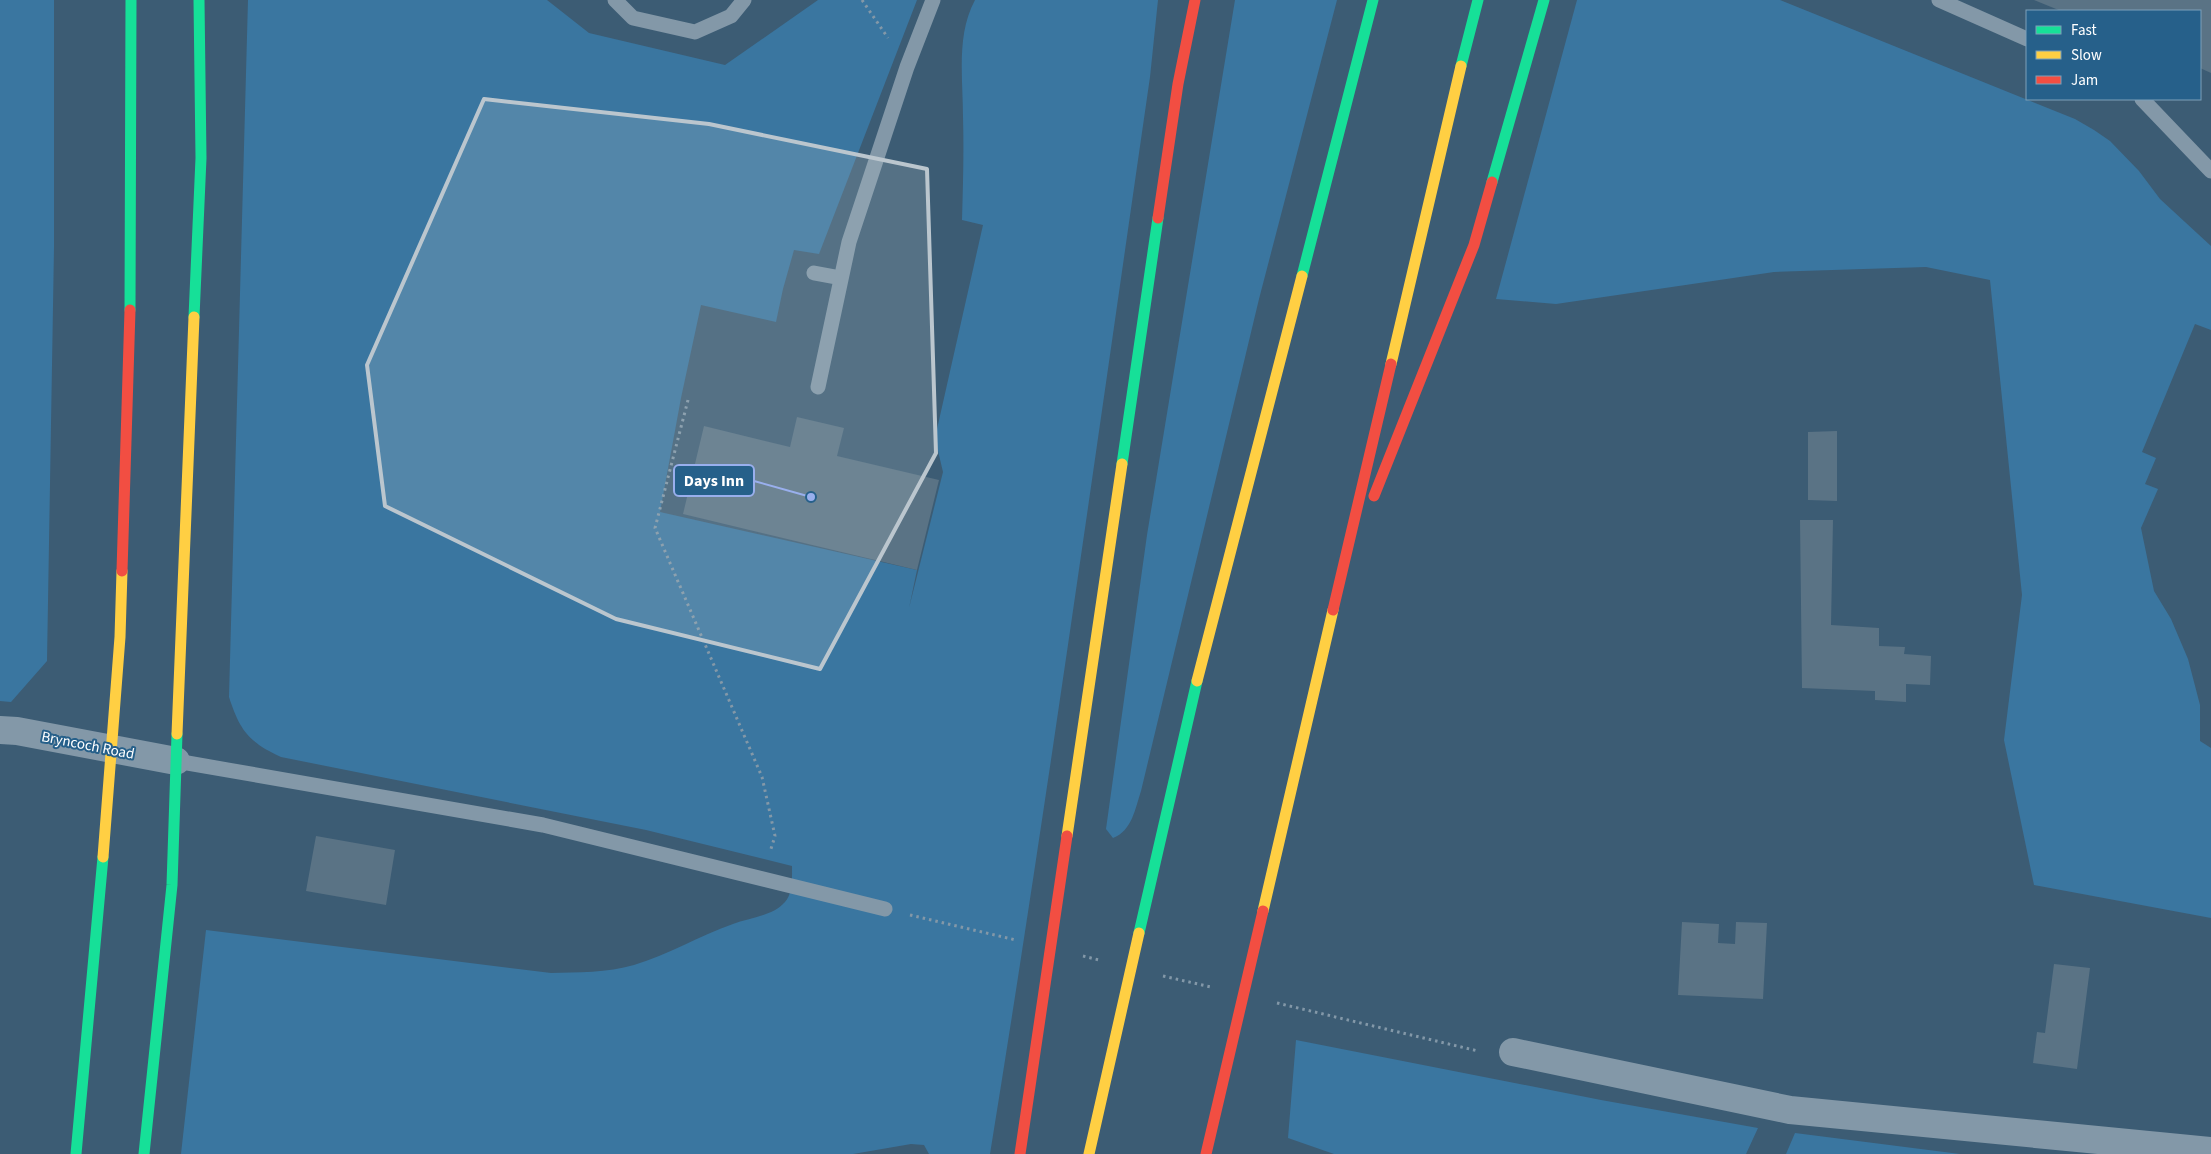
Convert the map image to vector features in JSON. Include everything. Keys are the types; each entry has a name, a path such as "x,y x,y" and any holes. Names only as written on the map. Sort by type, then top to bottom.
{"main road":[{"path":"76,1154 112,749 120,637 130,322 131,0"},
{"path":"144,1154 172,885 201,158 199,0"},
{"path":"1178,84 1184,0"},
{"path":"1020,1154 1178,84 1195,0"},
{"path":"1089,1154 1189,712 1373,0"},
{"path":"1206,1154 1451,105 1478,0"},
{"path":"1340,581 1474,245 1544,0"}],"street":[{"name":"Bryncoch Road","path":"0,730 176,761"},
{"path":"1513,1052 1790,1110 2211,1151"}],"lane":[{"path":"615,0 633,18 695,32 732,16 744,0"},
{"path":"818,387 849,242 907,67 933,0"},
{"path":"1939,0 2026,38"},
{"path":"2143,100 2211,171"},
{"path":"814,273 841,278"},
{"path":"176,761 543,825 885,909"}],"path":[{"path":"862,0 907,67"},
{"path":"688,400 655,528 762,777 775,836 762,879"},
{"path":"885,909 1021,942"},
{"path":"1079,955 1108,962"},
{"path":"1156,974 1214,988"},
{"path":"1272,1002 1475,1050"}],"highlighted area":[{"path":"484,99 709,124 927,169 936,453 820,669 616,619 385,506 367,365"}],"shaded area":[{"path":"0,0 54,0 54,247 47,661 11,702 0,701"},
{"path":"248,0 547,0 589,33 725,65 818,0 917,0 819,254 794,250 776,322 701,305 681,398 660,512 917,570 909,608 943,472 935,438 983,225 962,220 962,57 965,28 969,14 975,0 1158,0 1150,77 1072,616 990,1154 929,1154 924,1145 911,1144 853,1154 181,1154 206,930 551,973 603,971 624,968 647,961 720,929 774,910 788,899 792,880 792,866 646,830 281,757 253,740 237,719 229,697"},
{"path":"1235,0 1337,0 1259,299 1141,791 1129,825 1113,838 1106,829 1147,535"},
{"path":"1577,0 1780,0 2075,119 2110,141 2139,171 2160,199 2211,246 2211,330 2195,324 2142,452 2156,458 2145,484 2158,489 2141,528 2154,591 2171,619 2188,659 2200,705 2200,741 2211,748 2211,918 2034,885 2004,740 2022,595 1990,280 1926,267 1774,272 1556,304 1496,299"},
{"path":"1296,1040 1601,1100 1758,1128 1746,1154 1334,1154 1288,1138"},
{"path":"1795,1133 1960,1154 1786,1154"}],"building":[{"path":"2034,0 2211,0 2211,73 2201,68 2201,10 2059,10"},
{"path":"797,417 844,428 837,456 939,480 917,570 683,514 704,426 790,447"},
{"path":"1837,431 1837,501 1808,500 1808,432"},
{"path":"1800,520 1833,520 1831,625 1879,628 1879,646 1905,647 1904,654 1931,656 1930,685 1906,684 1906,702 1875,700 1875,691 1802,688"},
{"path":"316,836 395,850 386,905 306,891"},
{"path":"1682,922 1719,924 1718,943 1735,944 1736,922 1767,923 1763,999 1678,995"},
{"path":"2054,964 2090,968 2077,1069 2033,1063 2037,1032 2045,1033"}],"traffic: fast":[{"path":"130,310 131,0"},
{"path":"194,317 201,158 199,0"},
{"path":"1302,276 1373,0"},
{"path":"1461,66 1478,0"},
{"path":"1492,182 1544,0"},
{"path":"1122,464 1158,218"},
{"path":"1139,933 1197,681"},
{"path":"144,1154 172,885 177,734"},
{"path":"76,1154 103,857"}],"traffic: slow":[{"path":"1391,364 1461,66"},
{"path":"1197,681 1302,276"},
{"path":"177,734 194,317"},
{"path":"1067,836 1122,464"},
{"path":"103,857 120,637 122,571"},
{"path":"1263,911 1333,610"},
{"path":"1089,1154 1139,933"}],"traffic: jam":[{"path":"1158,218 1178,84 1195,0"},
{"path":"1374,496 1474,245 1492,182"},
{"path":"122,571 130,310"},
{"path":"1333,610 1391,364"},
{"path":"1020,1154 1067,836"},
{"path":"1206,1154 1263,911"}],"place":[{"name":"Days Inn","path":"811,497"}]}
